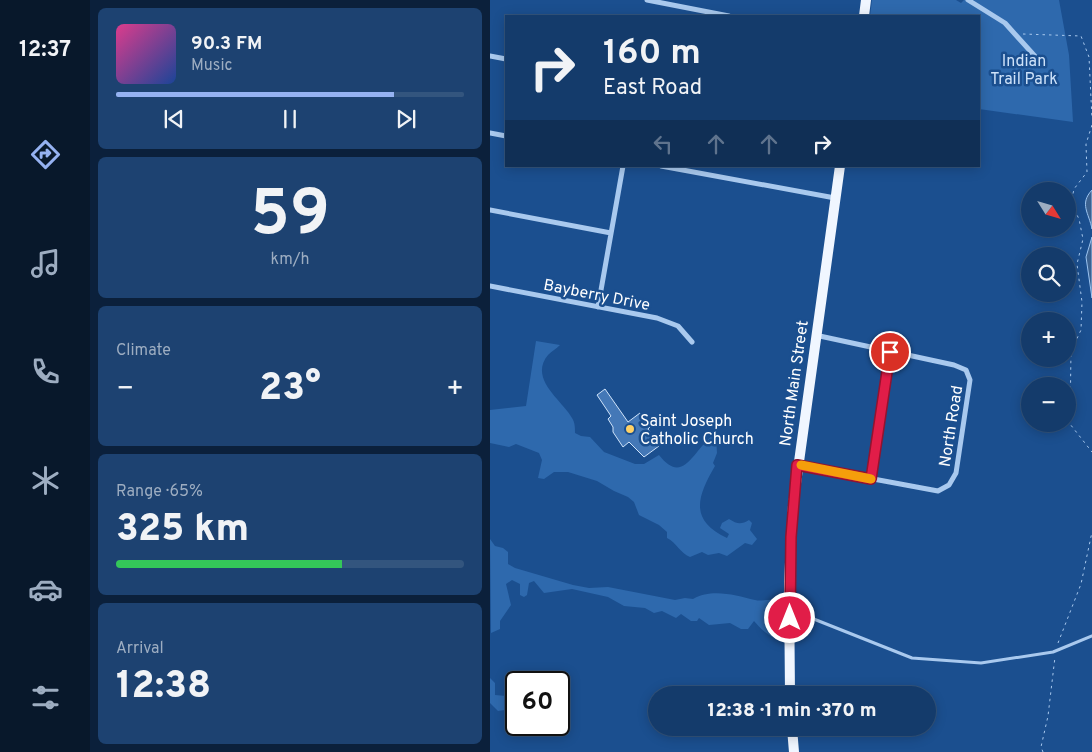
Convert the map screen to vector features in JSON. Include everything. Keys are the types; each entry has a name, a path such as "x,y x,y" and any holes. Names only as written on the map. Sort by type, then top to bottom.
{"main road":[{"path":"864,15 866,0"},
{"name":"North Main Street","path":"790,686 791,537 797,465 840,167"},
{"path":"793,736 794,752"}],"street":[{"path":"647,0 724,15"},
{"path":"968,0 1005,23 1042,64"},
{"path":"490,56 505,59"},
{"path":"490,133 505,136"},
{"path":"598,307 623,167"},
{"path":"666,167 835,198"},
{"path":"490,210 611,233"},
{"name":"Bayberry Drive","path":"490,286 657,318 678,326 692,342"},
{"path":"797,465 871,479 890,352 815,335"},
{"name":"North Road","path":"871,479 938,491 949,485 956,473 958,464 970,380 966,370 954,365 890,352"}],"lane":[{"path":"790,610 912,658 981,663 1056,650 1092,636"}],"path":[{"path":"1015,34 1081,36 1090,57 1092,119"},
{"path":"1092,126 1086,144 1086,172 1074,189 1071,203 1079,219 1083,239 1077,264 1082,302 1081,330 1071,351 1070,424 1092,452"},
{"path":"1043,752 1041,747 1048,716 1056,650 1081,584 1092,532"}],"green space":[{"name":"Indian Trail Park","path":"872,0 956,0 961,3 964,0 1059,0 1069,55 1073,122 980,109 980,15 870,15"},
{"path":"536,341 560,345 548,355 543,364 542,373 544,381 568,411 575,425 575,433 590,437 604,452 635,464 644,464 659,455 667,464 681,467 712,436 716,438 717,453 713,463 715,466 701,498 700,507 702,515 707,524 727,538 729,534 720,528 722,523 729,519 739,523 749,520 752,523 750,530 757,539 752,545 745,543 727,556 719,553 708,555 702,552 690,557 667,538 667,532 659,525 639,515 634,502 628,497 597,481 568,472 554,472 544,479 538,478 542,460 539,453 516,444 509,447 490,443 490,410 526,406"},
{"path":"490,539 495,546 503,548 508,552 508,564 515,568 573,585 589,588 608,587 675,600 693,599 716,593 758,600 778,601 782,615 781,630 777,639 764,632 754,621 748,629 741,629 730,623 709,625 699,618 697,621 691,621 681,614 676,618 662,611 654,613 645,608 624,606 608,597 572,589 544,593 534,581 529,583 527,595 524,597 520,595 520,584 512,580 506,584 511,605 500,621 500,629 491,633"},
{"path":"490,678 495,683 495,695 505,696 505,710 498,711 490,703"}],"shaded area":[{"path":"1092,190 1092,229 1085,204"},
{"path":"1092,237 1092,298 1086,257"}],"building":[{"path":"605,389 628,422 640,413 650,427 648,429 659,446 644,457 629,442 623,447 613,432 613,427 608,419 611,416 597,395"}],"slow traffic":[{"path":"801,465 871,479"}],"place":[{"name":"Saint Joseph Catholic Church","path":"630,429"}],"route":[{"path":"790,618 791,537 797,465 871,479 890,352"}]}
